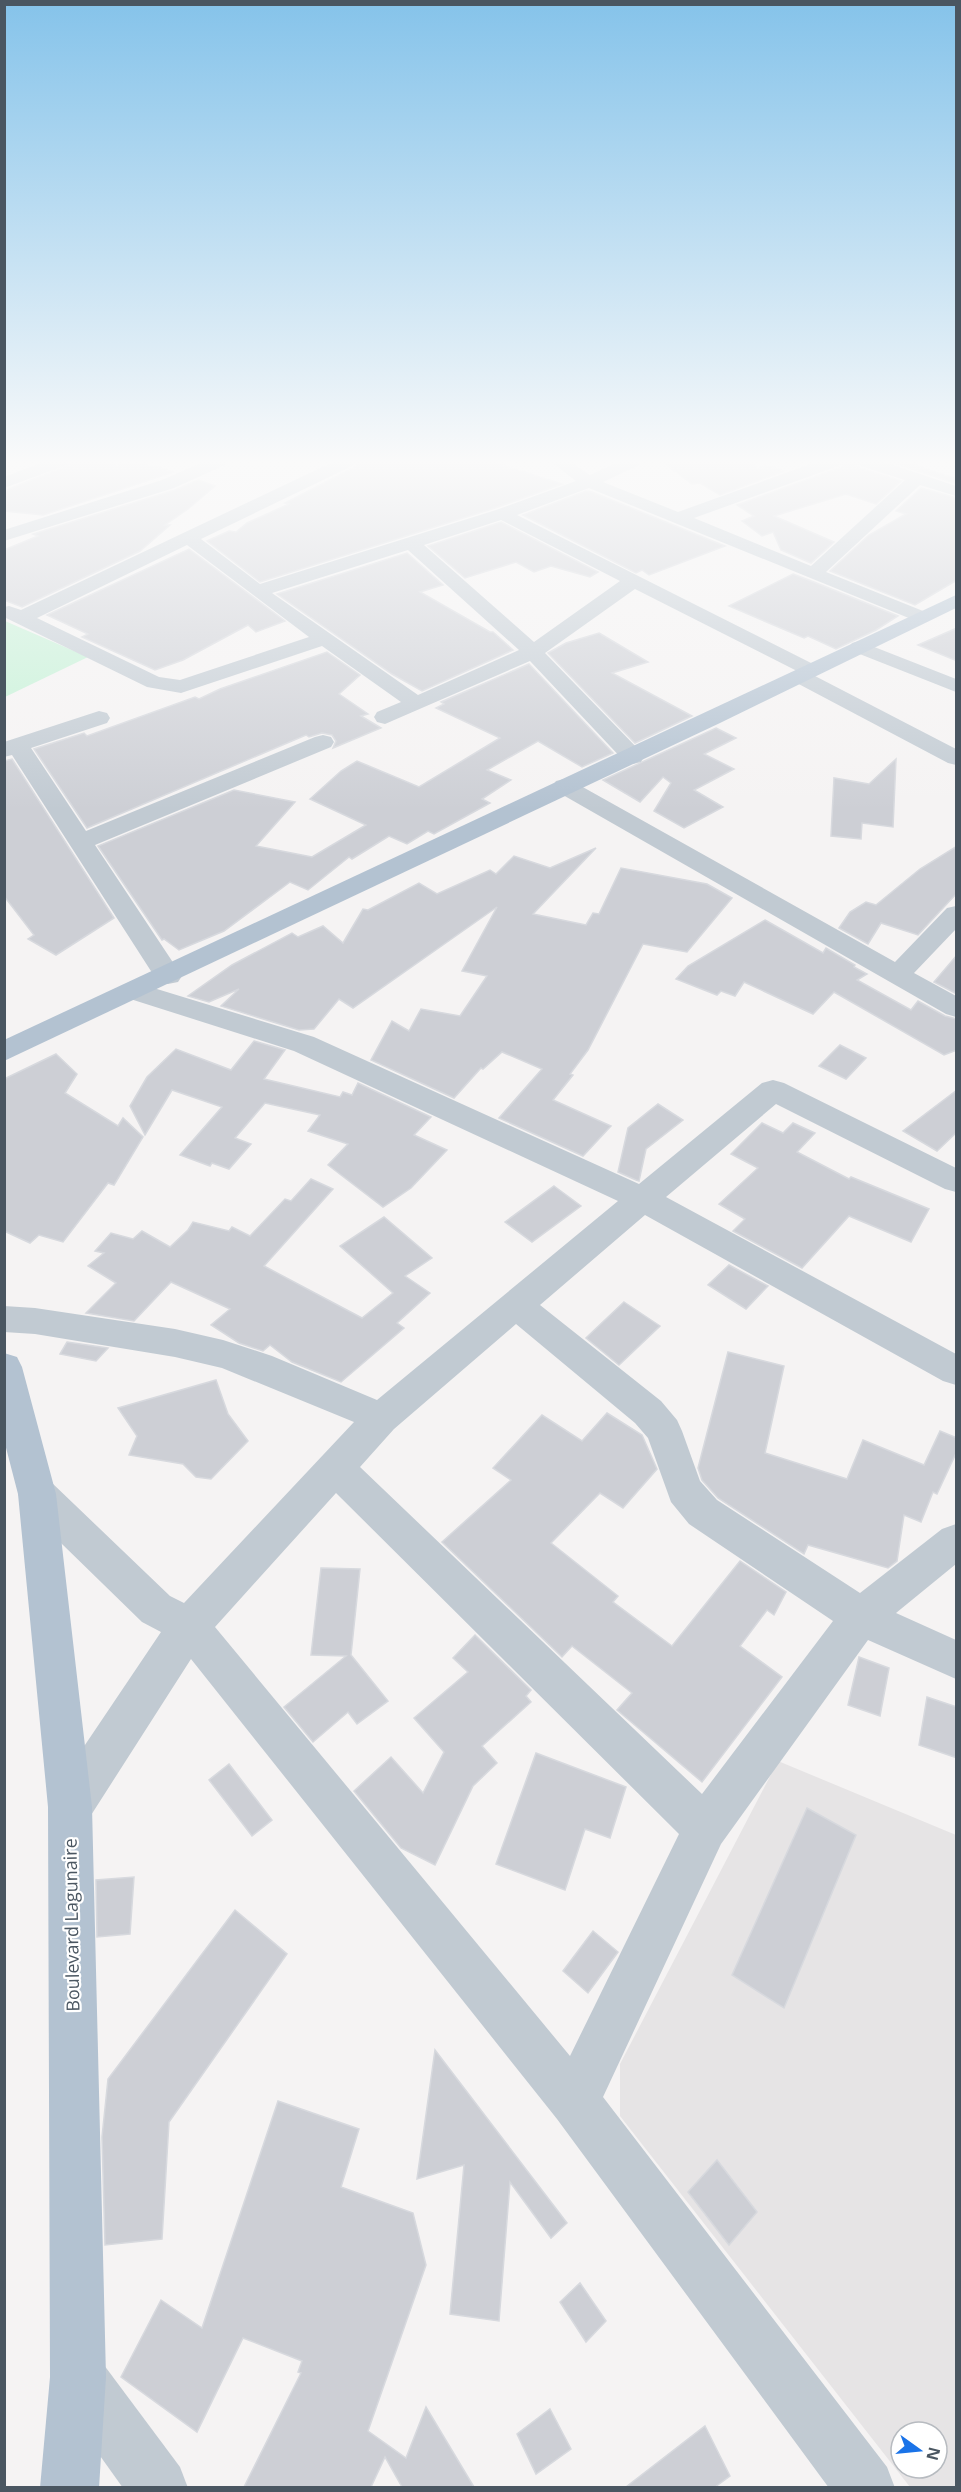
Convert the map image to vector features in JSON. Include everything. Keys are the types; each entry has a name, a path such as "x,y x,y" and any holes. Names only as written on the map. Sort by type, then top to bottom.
{"main road":[{"path":"4,1053 564,786 633,757 957,601"},
{"name":"Boulevard Lagunaire","path":"4,1367 37,1494 70,1807 78,2377 69,2487"}],"street":[{"path":"13,614 98,577"},
{"path":"240,577 416,703"},
{"path":"257,591 300,577"},
{"path":"449,577 533,652 633,757"},
{"path":"626,577 957,758"},
{"path":"821,577 921,618"},
{"path":"385,717 533,652 633,581"},
{"path":"13,614 154,683 181,687 326,638"},
{"path":"859,647 957,686"},
{"path":"99,718 11,748 81,842 168,976"},
{"path":"81,842 322,742"},
{"path":"564,786 957,1008"},
{"path":"897,975 957,914"},
{"path":"134,991 304,1044 642,1199 957,1371"},
{"path":"70,1807 189,1626 381,1418 773,1090 951,1169"},
{"path":"515,1304 648,1412 664,1431 684,1490 703,1512 861,1617 957,1660"},
{"path":"4,1319 35,1321 175,1343 223,1354 259,1366 381,1418"},
{"path":"335,1467 705,1828"},
{"path":"37,1494 156,1609 189,1626 575,2101 866,2487"},
{"path":"575,2101 705,1828 861,1617 957,1541"},
{"path":"78,2377 159,2487"}],"shaded area":[{"path":"778,1761 956,1835 956,2487 910,2487 905,2480 949,2480 949,2420 889,2420 889,2460 620,2116 620,2064"}],"green space":[{"path":"5,621 88,657 5,697"}],"building":[{"path":"4,577 85,577 22,607 4,600"},
{"path":"128,577 227,577 285,621 256,632 248,625 183,660 155,670 82,637 88,634 47,615"},
{"path":"254,577 275,577 260,582"},
{"path":"330,577 434,577 443,585 420,592 493,632 513,650 422,691 392,674 277,594"},
{"path":"786,577 801,577 898,616 876,630 836,649 729,606"},
{"path":"846,577 957,577 957,580 915,605"},
{"path":"957,628 957,661 918,645"},
{"path":"599,633 648,662 612,673 692,716 635,743 548,653 566,643"},
{"path":"327,652 360,675 339,694 368,714 361,716 381,728 333,748 336,741 332,735 322,733 309,737 306,735 87,828 34,749 84,733 87,736 195,697 199,699 220,689"},
{"path":"529,664 613,753 582,767 538,741 487,770 511,780 482,799 490,803 434,834 428,831 407,844 389,836 352,859 349,857 308,890 290,882 224,931 179,950 164,939 162,940 98,846 234,790 295,802 256,846 312,857 366,825 310,799 341,771 357,761 419,787 500,738 436,708 444,704 441,702"},
{"path":"716,728 736,738 704,754 734,769 694,790 723,807 684,828 654,811 671,783 663,777 640,802 603,780"},
{"path":"12,759 114,918 56,955 28,939 34,935 4,896 4,761"},
{"path":"896,759 893,827 862,823 861,839 831,836 834,778 869,784"},
{"path":"957,846 957,893 918,935 881,923 868,944 839,928 850,912 866,902 876,905 920,869"},
{"path":"596,848 533,914 586,925 593,913 599,914 621,868 707,884 732,898 687,952 643,944 588,1050 570,1074 573,1075 553,1100 611,1126 583,1156 499,1118 542,1069 502,1052 483,1069 481,1068 454,1098 371,1060 392,1021 409,1031 421,1009 460,1016 487,976 462,971 497,907 353,1008 339,999 314,1029 299,1030 221,1006 239,989 209,1002 188,996 232,965 292,933 298,937 323,926 343,943 363,909 368,910 419,883 437,894 490,870 496,874 514,856 550,868"},
{"path":"765,920 823,953 826,948 855,965 854,967 867,974 857,980 911,1010 918,1001 945,1016 957,1019 957,1050 944,1055 834,992 813,1014 744,982 735,996 721,991 717,995 676,979 688,966"},
{"path":"957,955 957,994 934,982"},
{"path":"254,1041 285,1050 264,1079 340,1097 343,1092 352,1095 358,1083 431,1117 414,1135 447,1150 411,1188 383,1207 328,1165 348,1144 308,1131 320,1115 265,1103 235,1138 251,1144 229,1169 212,1163 210,1166 180,1155 222,1107 172,1090 145,1135 130,1106 147,1077 176,1049 231,1070"},
{"path":"840,1045 866,1058 846,1079 819,1066"},
{"path":"56,1054 77,1074 65,1093 118,1126 123,1118 143,1137 114,1185 108,1183 63,1242 39,1235 30,1243 4,1231 4,1079"},
{"path":"957,1090 957,1132 937,1151 903,1131"},
{"path":"658,1104 683,1120 646,1149 639,1181 618,1172 628,1128"},
{"path":"762,1123 783,1133 793,1123 815,1133 797,1152 849,1179 851,1177 929,1209 911,1242 849,1216 802,1268 733,1231 745,1219 719,1204 758,1168 731,1154"},
{"path":"311,1179 333,1189 264,1266 362,1318 393,1293 340,1246 384,1217 432,1258 405,1276 430,1293 397,1323 404,1328 341,1382 292,1362 270,1345 263,1351 239,1343 211,1325 230,1309 171,1282 134,1321 86,1313 116,1283 88,1266 104,1253 95,1251 111,1233 133,1239 142,1231 170,1247 193,1222 229,1231 232,1227 250,1236 285,1199 291,1201"},
{"path":"554,1186 581,1206 532,1242 505,1222"},
{"path":"729,1265 768,1286 746,1309 708,1285"},
{"path":"624,1302 660,1326 619,1365 586,1338"},
{"path":"67,1342 108,1348 96,1361 60,1354"},
{"path":"728,1352 784,1366 765,1453 847,1479 863,1440 924,1465 940,1431 957,1438 957,1451 937,1494 933,1492 921,1522 904,1515 897,1561 888,1568 808,1545 804,1554 718,1498 702,1480 698,1468"},
{"path":"216,1380 228,1414 248,1441 211,1479 196,1477 183,1464 129,1455 137,1436 118,1408"},
{"path":"607,1413 642,1435 657,1469 623,1508 600,1493 551,1543 618,1596 613,1602 672,1646 740,1561 786,1592 774,1615 767,1610 740,1646 782,1677 702,1782 617,1710 632,1693 572,1646 562,1657 442,1542 511,1480 493,1468 542,1415 582,1441"},
{"path":"321,1568 360,1569 351,1655 388,1701 357,1724 348,1712 313,1742 284,1707 346,1656 311,1655"},
{"path":"475,1635 531,1690 526,1696 531,1702 482,1746 497,1763 473,1786 435,1865 401,1848 354,1791 391,1757 423,1793 444,1752 414,1718 468,1672 453,1658"},
{"path":"859,1657 889,1668 880,1716 848,1705"},
{"path":"927,1697 957,1707 957,1758 919,1745"},
{"path":"536,1753 626,1787 610,1838 585,1829 565,1890 496,1864"},
{"path":"229,1764 272,1820 252,1836 209,1780"},
{"path":"807,1808 856,1835 784,2008 732,1975"},
{"path":"134,1877 130,1934 97,1937 96,1880"},
{"path":"235,1910 287,1954 169,2122 162,2239 105,2245 102,2137 108,2079"},
{"path":"593,1931 618,1952 588,1993 563,1971"},
{"path":"435,2050 567,2223 551,2238 510,2182 499,2321 450,2314 464,2165 417,2179"},
{"path":"278,2101 359,2129 341,2187 413,2213 426,2265 368,2431 406,2458 426,2407 474,2487 402,2487 385,2457 371,2487 244,2487 301,2373 298,2372 302,2361 243,2338 197,2432 121,2377 161,2300 202,2328"},
{"path":"717,2160 757,2212 729,2245 688,2192"},
{"path":"580,2283 606,2321 586,2342 560,2302"},
{"path":"550,2409 571,2449 536,2474 517,2434"},
{"path":"705,2426 730,2476 715,2487 626,2487"}]}
